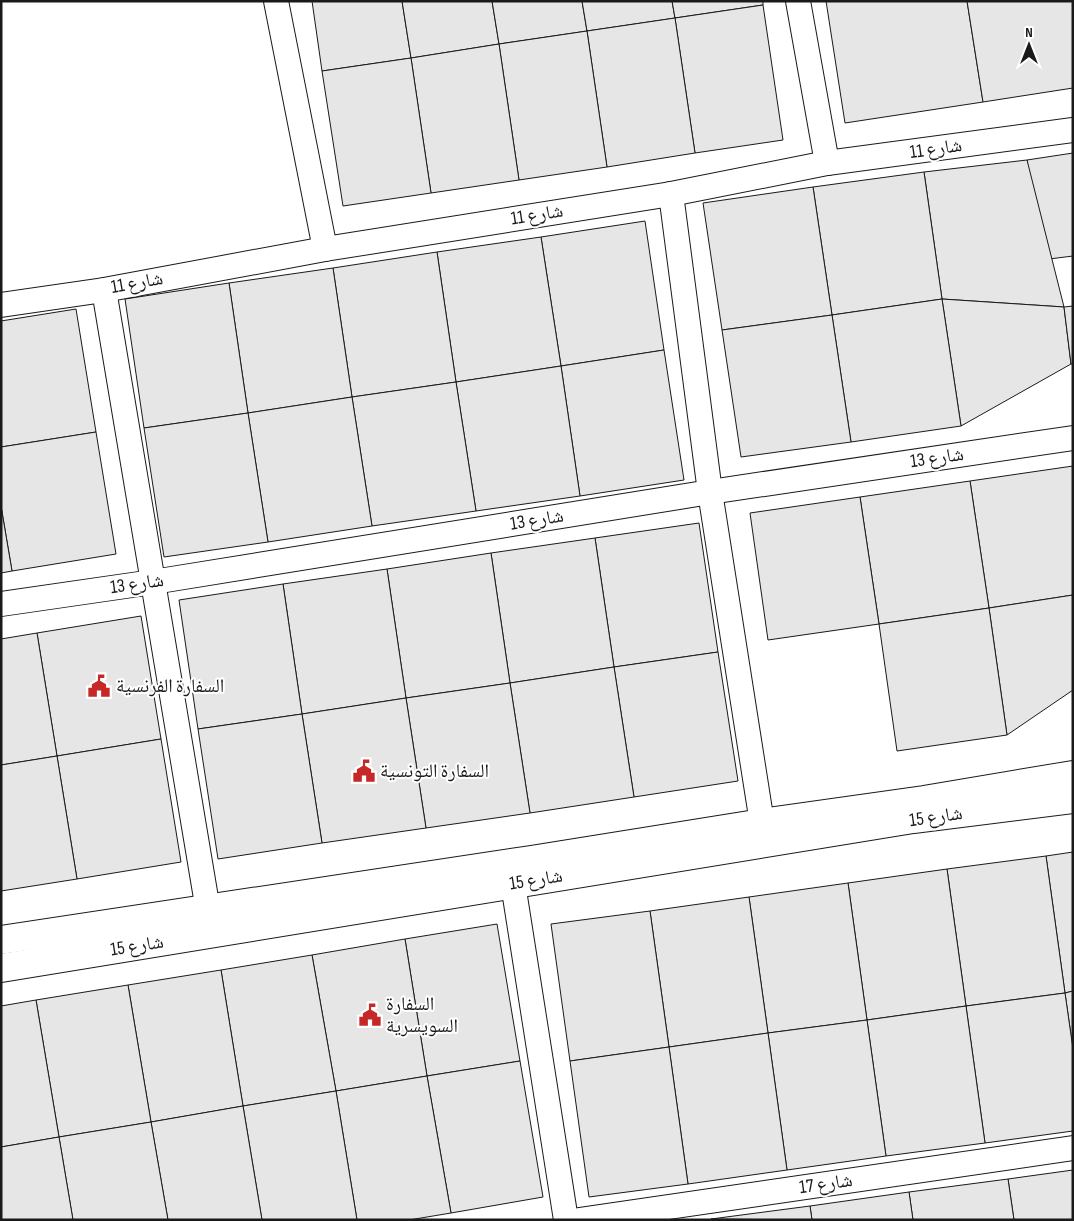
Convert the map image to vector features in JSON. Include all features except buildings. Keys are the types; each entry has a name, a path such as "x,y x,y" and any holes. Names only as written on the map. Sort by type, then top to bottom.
{"street":[{"path":"276,1 325,249"},
{"path":"798,1 827,163"},
{"name":"شارع 11","path":"1,305 104,290 325,249 671,194 827,163 1073,130"},
{"path":"671,194 710,492 762,822"},
{"path":"104,290 211,921"},
{"name":"شارع 13","path":"1,604 153,582 710,492 1073,438"},
{"name":"شارع 15","path":"1,968 211,921 762,822 924,800 1073,774"},
{"name":"شارع 15","path":"1,940 211,921 512,884 913,820 1073,799"},
{"path":"512,884 566,1220"},
{"name":"شارع 17","path":"579,1220 1073,1148"}],"place":[{"name":"السفارة الفرنسية","path":"99,686"},
{"name":"السفارة التونسية","path":"364,771"},
{"name":"السفارة السويسرية","path":"370,1015"}]}
